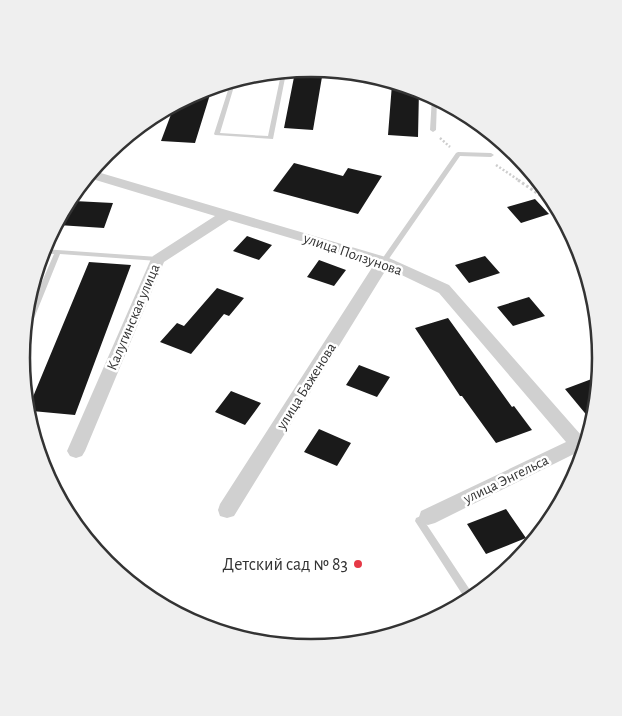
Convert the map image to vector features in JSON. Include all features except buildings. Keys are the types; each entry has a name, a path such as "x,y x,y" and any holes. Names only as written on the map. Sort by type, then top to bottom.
{"street":[{"name":"улица Ползунова","path":"97,176 384,261 444,289 579,442"},
{"name":"Калугинская улица","path":"76,451 158,259 228,214"},
{"name":"улица Баженова","path":"227,510 384,261"},
{"name":"улица Энгельса","path":"428,517 577,447"}],"lane":[{"path":"231,89 217,134 270,138 283,79"},
{"path":"433,130 434,105"},
{"path":"384,261 458,154 492,155"},
{"path":"50,252 158,259"},
{"path":"34,307 58,252"},
{"path":"428,517 419,520 466,592"}],"path":[{"path":"433,130 458,154"},
{"path":"492,155 493,163 540,195"}],"place":[{"name":"Детский сад № 83","path":"358,564"}]}
